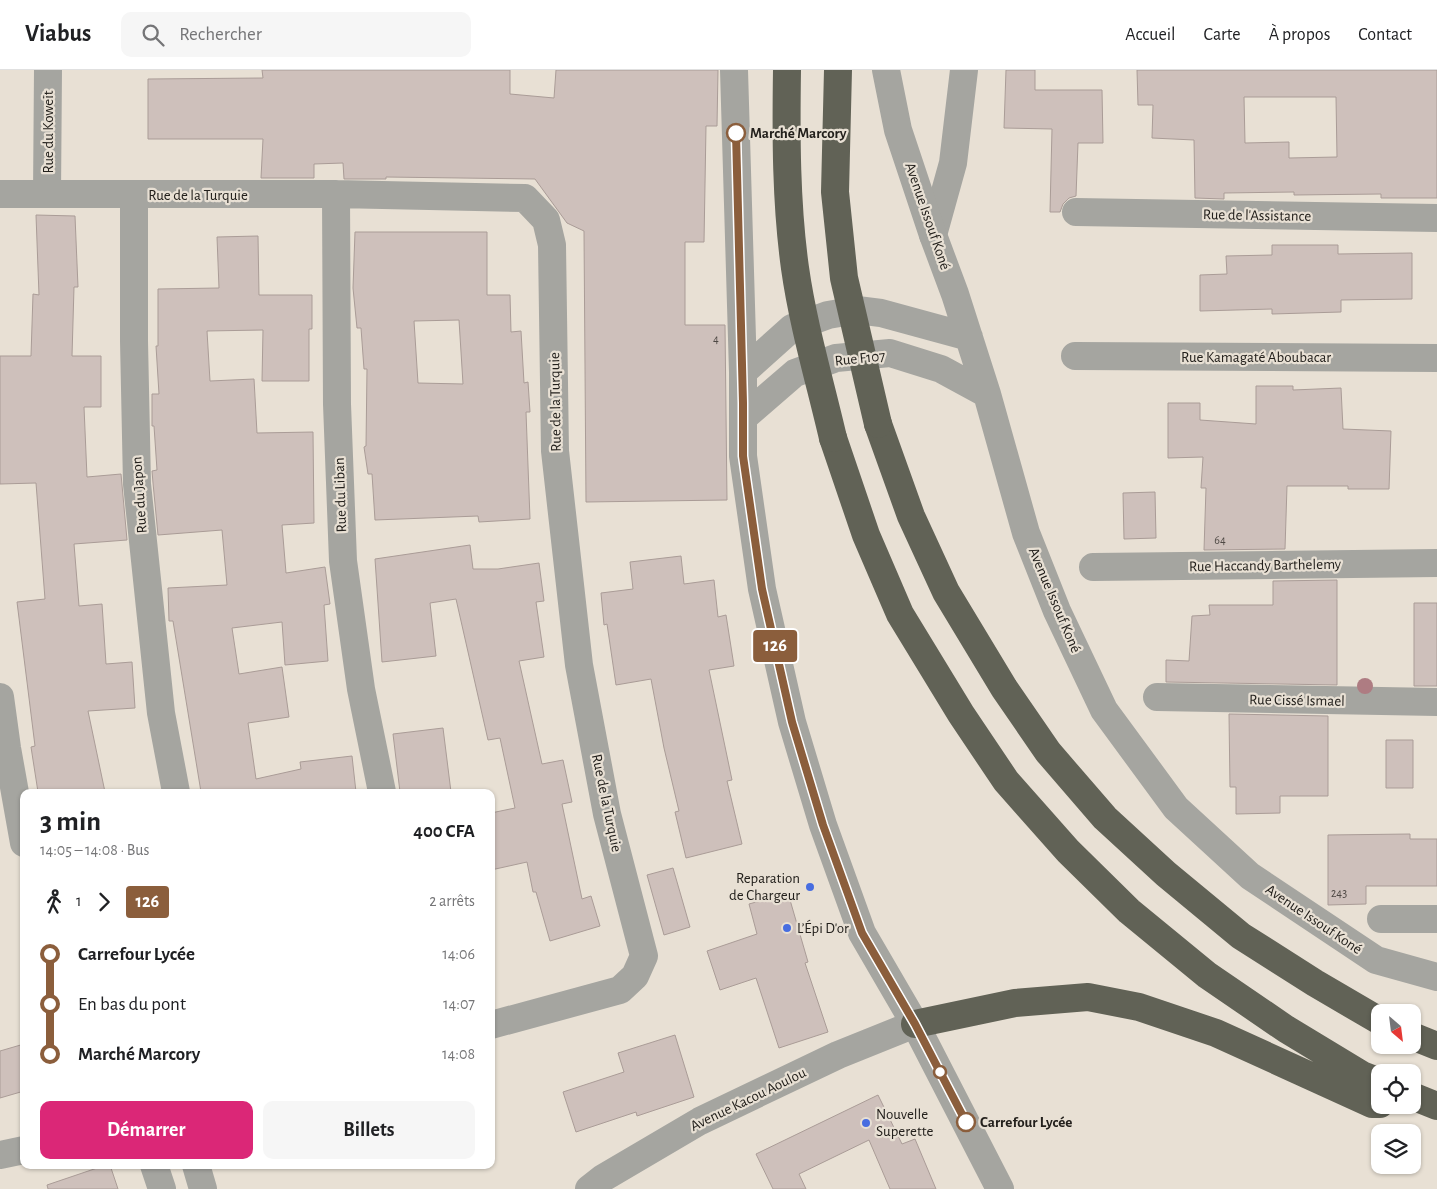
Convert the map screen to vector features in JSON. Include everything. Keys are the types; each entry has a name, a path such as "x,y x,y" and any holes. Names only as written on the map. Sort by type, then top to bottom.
{"highway":[{"path":"787,70 788,187 795,266 804,321 833,438 866,535 900,614 961,714 1006,781 1068,851 1129,911 1207,975 1286,1029 1362,1075 1371,1078"},
{"path":"838,70 835,192 844,278 878,424 911,516 946,592 1004,688 1048,752 1105,818 1166,874 1241,936 1314,983 1371,1016"},
{"path":"915,1024 1015,1003 1088,997 1139,1006 1216,1033 1371,1104"},
{"path":"1421,1040 1437,1046"}],"street":[{"name":"Rue du Koweït","path":"47,194 48,70"},
{"path":"734,70 743,372 743,456 762,589 792,722 823,825 862,933 915,1024 1000,1189"},
{"name":"Avenue Issouf Koné","path":"886,70 898,130 969,337 1026,533 1057,611 1104,710 1176,808 1250,876 1376,960 1437,978"},
{"path":"933,236 953,163 964,70"},
{"name":"Rue de la Turquie","path":"0,194 134,196 336,194 525,198 546,220 552,244 555,451 579,665 607,814 644,956 635,976 620,990 495,1024"},
{"name":"Rue du Liban","path":"336,194 337,404 343,560 360,689 381,789"},
{"name":"Rue du Japon","path":"134,196 134,341 137,484 161,713 175,789"},
{"name":"Rue de l'Assistance","path":"1076,212 1437,218"},
{"path":"743,372 792,328 828,315 857,310 881,314 969,337"},
{"name":"Rue F107","path":"744,418 795,373 836,358 890,353 942,369 987,394"},
{"name":"Rue Kamagaté Aboubacar","path":"1075,356 1437,358"},
{"name":"Rue Haccandy Barthelemy","path":"1093,566 1437,563"},
{"path":"0,697 20,821"},
{"name":"Rue Cissé Ismael","path":"1157,697 1437,702"},
{"path":"1381,919 1437,919"},
{"name":"Avenue Kacou Aoulou","path":"590,1189 603,1178 700,1121 838,1055 915,1024"},
{"path":"0,1155 20,1151"},
{"path":"155,1169 162,1189"},
{"path":"197,1169 203,1189"}],"building":[{"path":"262,70 510,70 510,94 554,98 556,70 718,70 717,126 706,126 704,242 685,242 685,325 725,325 727,500 586,502 584,231 567,223 535,179 386,177 386,179 344,179 343,163 314,164 314,178 261,178 263,139 148,139 148,79 263,78"},
{"path":"1006,70 1035,70 1035,90 1102,90 1103,143 1078,143 1076,196 1069,198 1063,204 1060,212 1050,212 1052,129 1004,128"},
{"path":"1137,70 1437,70 1437,198 1381,198 1381,194 1294,195 1294,192 1224,193 1224,199 1195,198 1194,140 1152,138 1153,105 1138,105","holes":["1244,97 1336,97 1337,157 1289,158 1289,142 1245,143"]},
{"path":"36,215 75,216 78,287 74,287 72,356 101,356 101,407 84,407 87,477 121,474 127,540 74,544 79,606 102,604 106,664 132,662 135,708 88,711 104,789 38,789 31,747 35,746 17,602 45,599 36,483 0,484 0,356 31,356 33,294 39,295"},
{"path":"355,232 487,232 487,295 510,295 511,332 521,331 524,383 528,382 530,412 526,412 530,519 479,522 478,516 375,520 372,474 368,474 364,447 366,446 367,369 364,369 361,328 357,328 353,288","holes":["459,320 463,384 418,383 414,321"]},
{"path":"258,236 259,295 312,295 312,329 309,329 309,381 262,381 263,330 207,331 210,381 254,379 257,433 313,432 314,523 282,525 286,573 325,567 330,604 324,605 328,661 285,665 282,622 232,628 239,674 282,667 289,717 248,723 256,779 301,769 300,762 352,756 356,789 201,789 173,621 169,621 168,588 227,585 222,530 158,535 152,471 157,470 154,426 152,426 152,394 159,394 156,346 158,346 158,289 219,288 217,237"},
{"path":"1272,245 1338,245 1338,254 1412,253 1412,299 1341,300 1341,312 1272,314 1272,309 1200,311 1200,275 1227,274 1226,256 1272,255"},
{"path":"1256,386 1293,386 1293,390 1341,388 1343,429 1391,431 1389,489 1348,489 1348,486 1287,486 1285,549 1204,550 1206,488 1201,488 1203,457 1168,458 1168,403 1200,403 1200,420 1256,424"},
{"path":"1155,492 1156,538 1124,539 1123,493"},
{"path":"470,545 473,569 498,569 539,563 544,601 536,602 544,657 519,661 542,764 563,760 572,802 562,804 582,899 591,896 600,926 550,941 536,892 533,892 527,862 495,869 495,812 515,808 500,738 488,740 456,599 430,603 436,656 382,662 375,559"},
{"path":"681,556 684,584 714,580 718,617 726,615 734,666 709,670 732,780 727,781 742,844 686,858 675,812 679,811 664,748 651,679 616,685 607,624 604,625 601,593 633,589 630,562"},
{"path":"1337,580 1337,685 1166,682 1166,660 1189,661 1192,616 1210,615 1209,605 1273,605 1273,581"},
{"path":"1414,603 1437,603 1437,686 1414,686"},
{"path":"1229,714 1328,716 1328,796 1280,796 1280,813 1236,814 1236,787 1230,787"},
{"path":"443,728 451,789 400,789 393,734"},
{"path":"1386,740 1413,740 1413,788 1386,788"},
{"path":"1410,834 1410,839 1437,839 1437,886 1366,886 1366,904 1328,905 1328,835"},
{"path":"673,868 690,927 664,935 647,875"},
{"path":"788,893 808,962 805,963 828,1032 779,1048 756,978 720,990 707,951 757,934 749,904"},
{"path":"675,1035 694,1097 637,1116 636,1112 576,1132 563,1092 624,1072 618,1053"},
{"path":"20,1045 20,1092 0,1098 0,1051"},
{"path":"878,1095 902,1144 915,1139 936,1189 890,1189 869,1140 799,1174 806,1189 773,1189 756,1154"},
{"path":"94,1169 111,1169 118,1189 48,1189 47,1185"}],"bus line":[{"name":"126","path":"736,133 744,418 743,456 762,589 792,722 823,825 862,933 915,1024 966,1122"}],"place":[{"name":"Marché Marcory","path":"736,133"},
{"name":"Reparation de Chargeur","path":"810,887"},
{"name":"L’Épi D'or","path":"787,928"},
{"name":"Carrefour Lycée","path":"966,1122"},
{"name":"Nouvelle Superette","path":"866,1123"}]}
